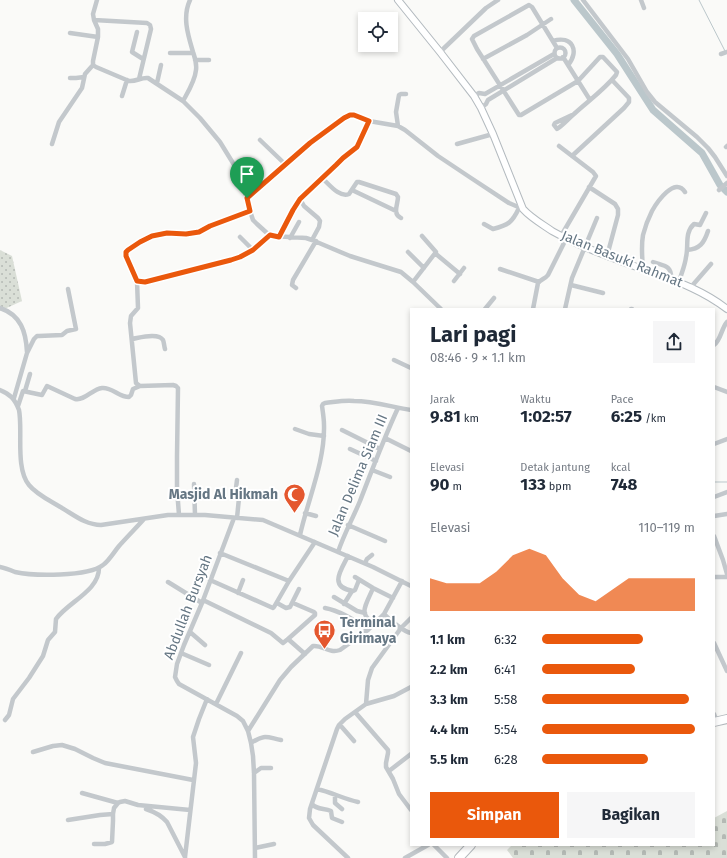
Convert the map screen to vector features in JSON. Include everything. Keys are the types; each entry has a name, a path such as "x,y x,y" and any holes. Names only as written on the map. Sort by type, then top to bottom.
{"highway":[{"path":"715,718 727,714"},
{"path":"715,718 727,719"},
{"path":"454,858 465,846"},
{"path":"459,858 470,846"}],"street":[{"path":"52,144 59,122 82,88 84,77 93,65 98,37 98,29 94,20 96,0"},
{"path":"183,101 196,73 195,60 186,20 186,11 190,0"},
{"name":"Jalan Basuki Rahmat","path":"398,0 474,96 493,134 521,209 535,220 563,237 608,256 691,287 717,301 727,309"},
{"path":"440,52 486,8 498,0"},
{"path":"583,0 628,59 647,92 655,102 708,148 727,176"},
{"path":"641,0 644,8"},
{"path":"556,56 555,50 557,48 530,6 472,38 483,59 518,115 578,81 602,56 617,72 617,74 572,115"},
{"path":"483,59 527,35 551,19"},
{"path":"94,20 150,24 151,29 139,79"},
{"path":"136,32 132,52 143,59"},
{"path":"70,33 98,37"},
{"path":"553,41 560,39 572,44 574,50 573,57 568,65"},
{"path":"557,48 562,47 564,49 565,53 563,57 590,100"},
{"path":"721,54 727,52"},
{"path":"170,54 193,53"},
{"path":"481,108 488,100 503,92 556,56"},
{"path":"474,96 479,93 485,94 556,56 560,58 563,57"},
{"path":"195,60 209,60"},
{"path":"93,65 127,80 132,81 148,78 183,101 207,125 234,163 255,222 270,235 290,238 304,238 350,256 401,272 414,282 440,308"},
{"path":"157,83 161,65"},
{"path":"70,78 84,77"},
{"path":"122,96 127,80"},
{"path":"572,156 629,103 630,101 628,98 612,80"},
{"path":"398,126 396,112 399,95 406,94"},
{"path":"485,94 488,100"},
{"path":"247,198 310,143 344,118 353,115 369,121 398,126 410,133 438,156 521,209 507,224 493,229 484,224"},
{"path":"279,237 300,199 343,158 357,147 369,121"},
{"path":"457,144 493,134"},
{"path":"260,140 286,165"},
{"path":"533,308 539,282 548,275 563,237 589,187 596,178 596,175 559,146"},
{"path":"322,178 337,192 343,195 348,194 357,182 396,194 398,197 396,211 397,216 401,218"},
{"path":"719,190 727,183"},
{"path":"589,187 615,204 618,209 618,215 608,256"},
{"path":"643,269 641,249 642,241 646,225 652,212 661,198 672,188 680,187 685,192"},
{"path":"352,190 396,211"},
{"path":"296,288 292,284 293,280 314,241 320,221 304,206 300,199"},
{"path":"140,386 136,384 135,378 131,317 138,308 137,281 128,261 126,253 127,250 148,237 159,234 186,234 199,232 210,226 250,211"},
{"path":"679,282 685,262 687,238 690,229 694,224 700,224 706,213"},
{"path":"565,308 575,271 596,218"},
{"path":"290,238 299,222"},
{"path":"687,250 696,248 704,243 708,231"},
{"path":"137,281 145,282 240,257 253,250 270,235"},
{"path":"422,236 436,251 436,254 460,274"},
{"path":"240,237 253,250"},
{"path":"408,252 424,268"},
{"path":"414,282 436,254"},
{"path":"653,262 666,266 671,272 671,279"},
{"path":"691,287 711,264"},
{"path":"454,281 464,268"},
{"path":"500,269 539,282"},
{"path":"571,285 603,293"},
{"path":"14,398 27,353 34,339 37,336 43,335 62,335 67,331 76,329 68,289"},
{"path":"486,308 494,298"},
{"path":"0,308 13,315 22,324 27,340 27,353"},
{"path":"715,344 727,322"},
{"path":"132,339 159,336 163,340 165,349"},
{"path":"394,360 410,368"},
{"path":"18,406 23,391 25,391 30,374"},
{"path":"25,391 42,395 47,386 76,400 79,400 95,390 102,388 129,397 134,388 140,386 176,386 178,388 177,489 179,515"},
{"path":"715,388 727,392"},
{"path":"0,390 14,398 18,406 20,413 22,470 26,480 32,489 83,521 93,525 101,525 168,515 259,519 365,563 410,585"},
{"path":"300,535 319,467 324,436 322,406 324,403 356,400 410,410"},
{"name":"Jalan Delima Siam III","path":"338,552 398,408"},
{"path":"295,429 309,434 324,436"},
{"path":"342,430 380,449"},
{"path":"385,438 410,450"},
{"path":"715,444 727,439"},
{"path":"350,449 376,461"},
{"path":"372,470 390,477"},
{"name":"Abdullah Bursyah","path":"237,480 236,488 239,498 235,518 181,653 175,675 179,684 237,716 243,721 248,731 251,743 254,773 255,858"},
{"path":"194,484 195,515"},
{"path":"715,497 727,492"},
{"path":"305,513 316,516"},
{"path":"715,516 727,514"},
{"path":"0,567 15,572 47,575 84,572 99,568 106,563 118,546 144,519"},
{"path":"348,525 385,541"},
{"path":"715,539 727,576 715,577"},
{"path":"210,580 273,608 315,542"},
{"path":"220,553 290,581"},
{"path":"348,556 340,572 338,580 342,587 352,591"},
{"path":"365,563 367,559 372,556"},
{"path":"5,720 9,715 13,699 44,656 48,640 55,632 56,619 70,605 89,590 95,582 99,568"},
{"path":"344,604 352,591 355,590 357,579 393,598"},
{"path":"238,593 243,580"},
{"path":"248,731 280,680 291,667 315,646 334,652 340,650 368,630 384,614 402,581"},
{"path":"168,582 203,601 271,633 283,643 315,613 293,603"},
{"path":"364,614 373,588"},
{"path":"277,603 288,608 293,603 299,589"},
{"path":"334,597 357,612 364,614 374,624"},
{"path":"325,608 334,610 354,620 368,630"},
{"path":"384,614 390,621 396,623 410,633"},
{"path":"366,704 370,671 401,628 410,619"},
{"path":"190,632 204,645"},
{"path":"288,639 305,654"},
{"path":"715,645 727,671"},
{"path":"181,653 209,665"},
{"path":"216,704 241,653"},
{"path":"348,858 313,825 309,817 337,729 340,724 366,704 394,696 410,688"},
{"path":"186,858 193,780 196,763 193,736 207,699"},
{"path":"355,712 388,750 386,765 399,794 410,809"},
{"path":"340,724 354,741"},
{"path":"251,743 264,737 281,740"},
{"path":"33,752 62,745 105,763 193,780"},
{"path":"389,771 410,755"},
{"path":"254,773 261,768 271,768"},
{"path":"317,789 358,802"},
{"path":"82,793 118,803 125,801 138,805 190,810"},
{"path":"335,795 335,804 342,809"},
{"path":"94,844 112,842 112,814 118,803"},
{"path":"312,804 317,808 331,811 332,818 342,822"},
{"path":"146,809 157,813 164,818 186,858"},
{"path":"68,820 112,814"},
{"path":"255,848 274,844"},
{"path":"405,858 426,846"},
{"path":"435,846 447,858"}],"green space":[{"path":"0,250 12,256 22,301 0,311"},
{"path":"727,811 727,858 513,858 507,850 511,846 715,846 715,817"}],"waterway":[{"path":"574,0 617,54 653,110 702,153 720,185 727,192"},
{"path":"699,0 725,51"},
{"path":"715,482 727,482"}],"place":[{"name":"Masjid Al Hikmah","path":"294,514"},
{"name":"Terminal Girimaya","path":"325,650"}],"route":[{"path":"353,115 369,121 357,147 343,158 300,199 279,237 270,235 247,254 231,260 145,282 137,281 126,256 127,250 148,237 167,233 186,234 199,232 210,226 250,211 247,198 310,143 344,118 353,115"}]}
